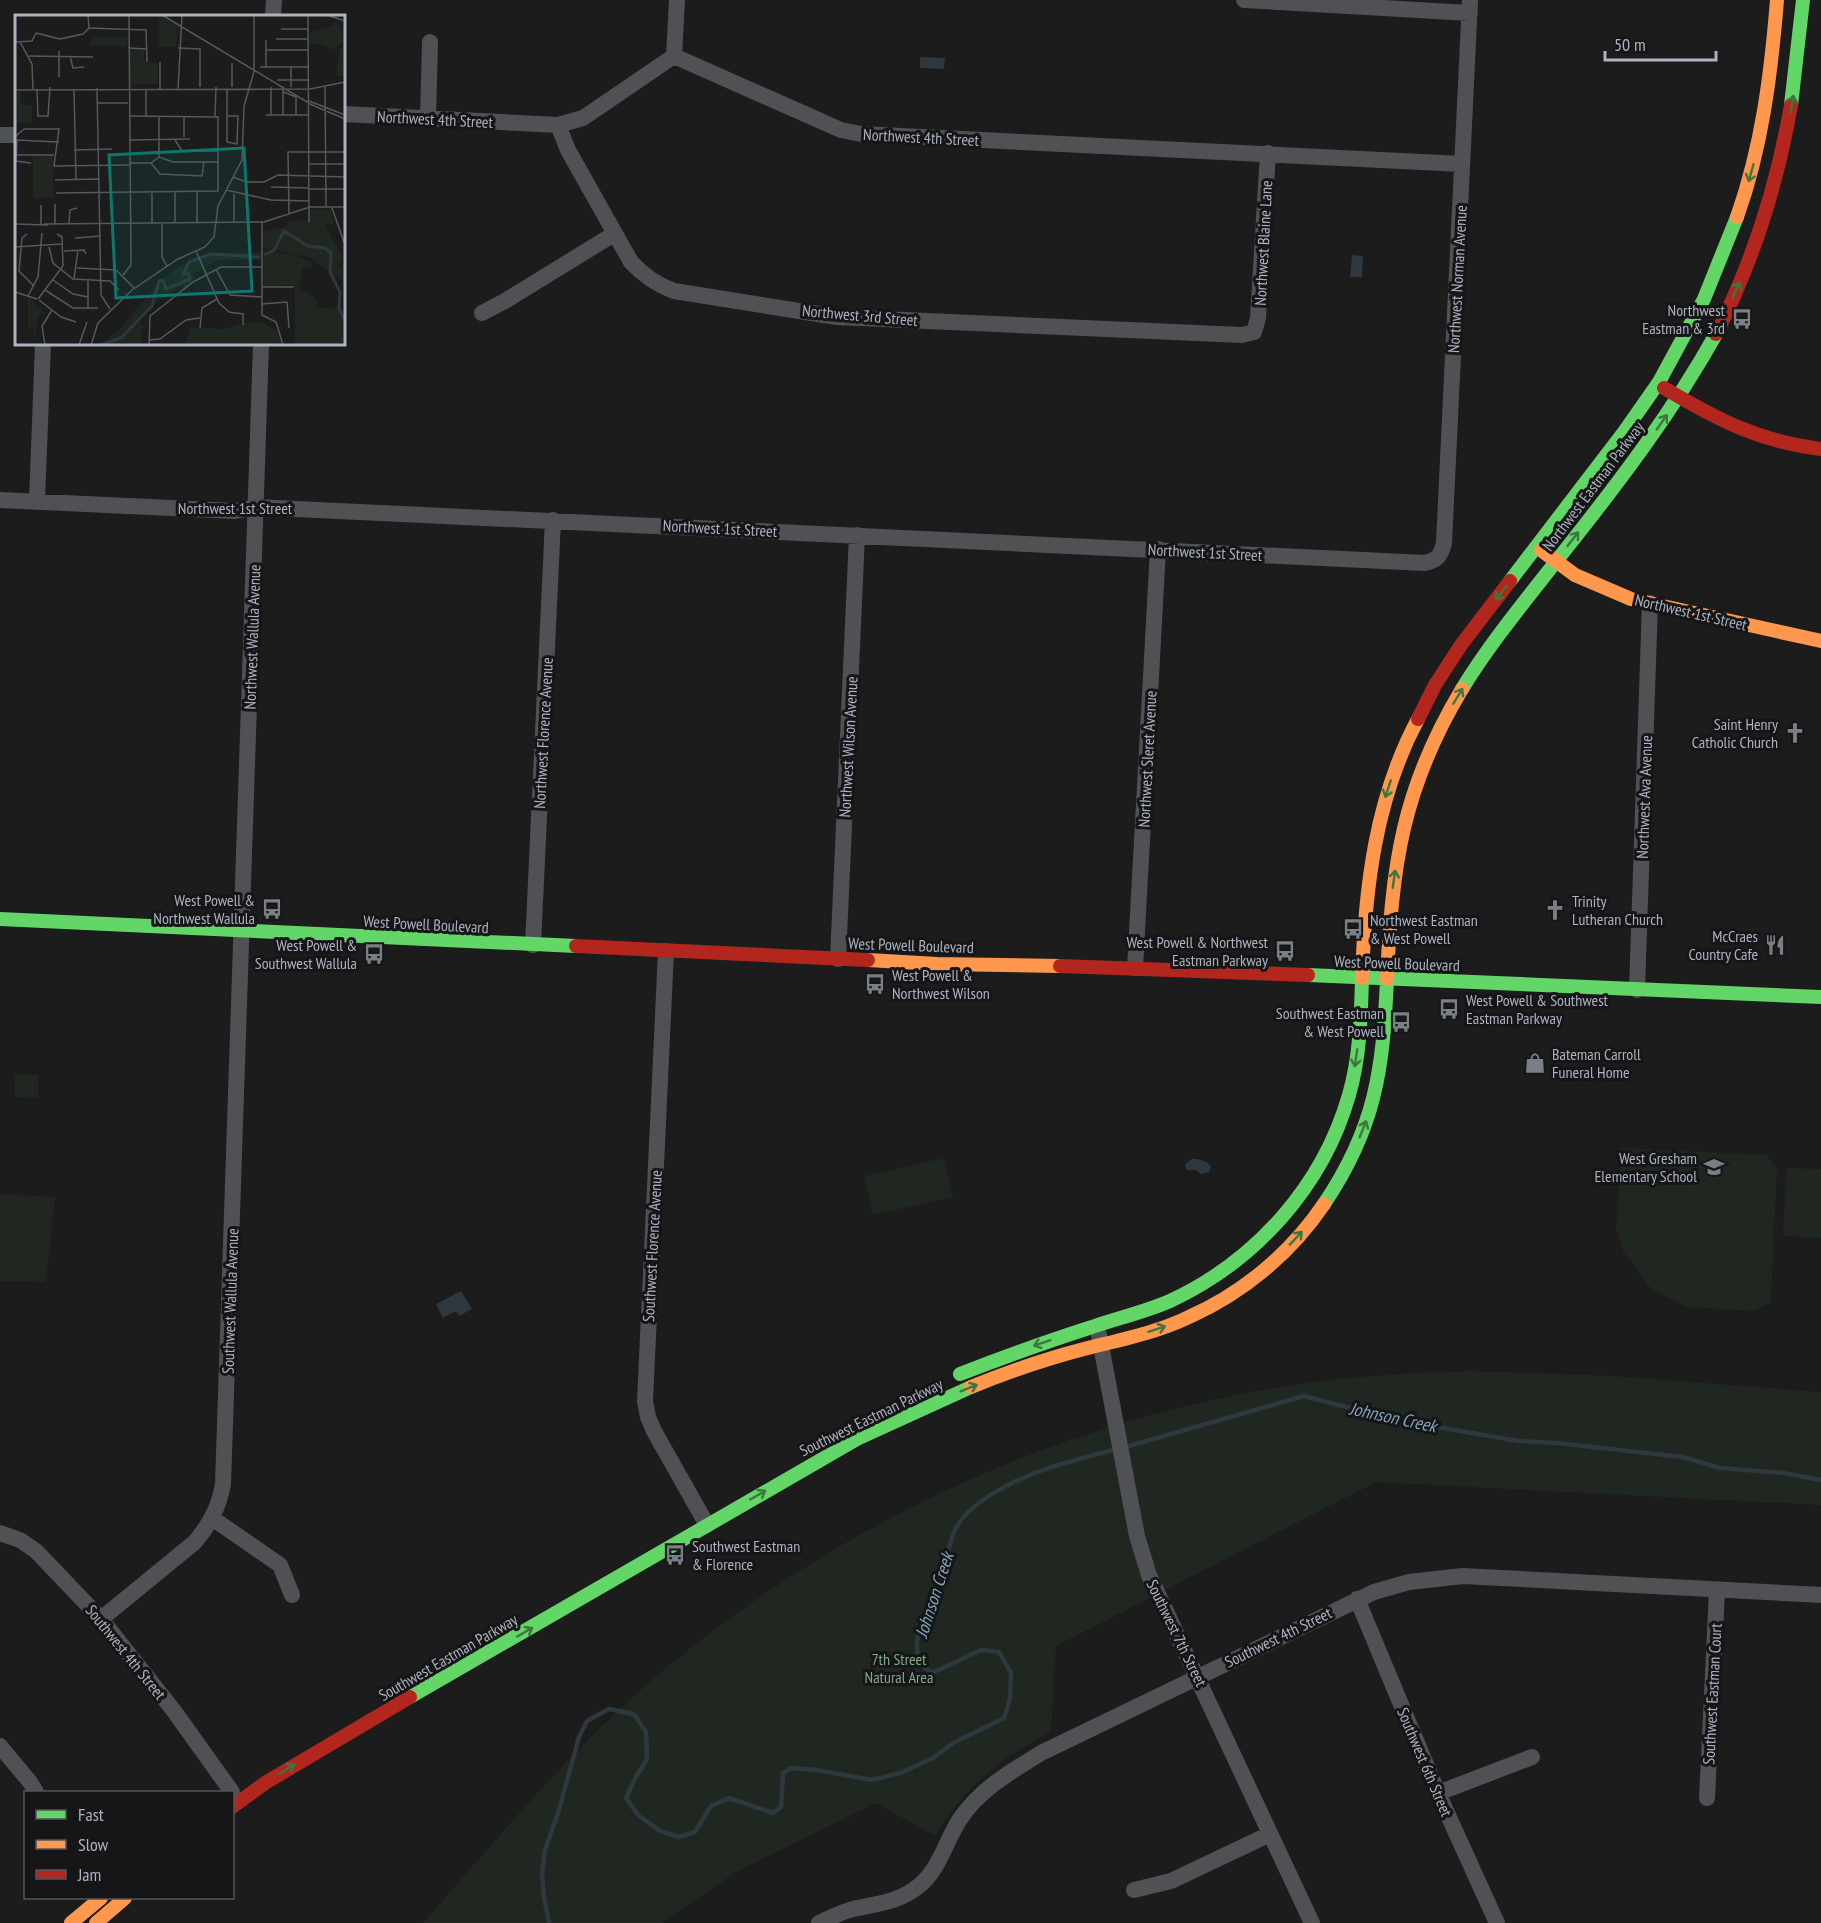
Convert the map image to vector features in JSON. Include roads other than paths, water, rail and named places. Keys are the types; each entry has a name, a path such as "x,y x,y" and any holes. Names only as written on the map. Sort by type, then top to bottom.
{"main road":[{"name":"Northwest Eastman Parkway","path":"1362,978 1369,867 1379,818 1403,747 1425,701 1461,645 1639,412 1672,361 1712,282 1743,200 1765,116 1772,67 1777,0"},
{"name":"Northwest Eastman Parkway","path":"1387,979 1390,914 1404,820 1437,733 1464,687 1555,562 1625,473 1679,397 1718,331 1749,262 1766,212 1790,121 1803,0"},
{"path":"1657,383 1717,420 1755,436 1795,446 1821,449"},
{"name":"Northwest 1st Street","path":"1537,546 1575,576 1625,597 1821,641"},
{"name":"West Powell Boulevard","path":"0,919 838,959 1135,968 1821,997"},
{"name":"Southwest Eastman Parkway","path":"950,1379 1023,1349 1169,1301 1215,1277 1238,1261 1268,1234 1295,1204 1323,1160 1341,1121 1359,1037 1362,978"},
{"name":"Southwest Eastman Parkway","path":"234,1795 316,1752 702,1515 814,1462 894,1420 990,1380 1050,1359 1163,1328 1227,1297 1283,1252 1319,1211 1348,1165 1369,1115 1382,1055 1387,979"},
{"path":"234,1793 244,1779"},
{"path":"71,1923 100,1899"},
{"path":"96,1923 124,1899"}],"street":[{"path":"273,15 274,0"},
{"path":"674,56 677,0"},
{"path":"1244,0 1470,6"},
{"name":"Northwest Norman Avenue","path":"1439,557 1444,543 1470,6"},
{"path":"428,118 430,42"},
{"name":"Northwest 4th Street","path":"345,114 558,125 583,118 674,56 841,130 861,134 1462,164"},
{"name":"Northwest 3rd Street","path":"558,125 568,150 631,262 643,275 658,285 674,291 825,315 1242,335 1254,332"},
{"name":"Northwest Blaine Lane","path":"1254,332 1258,318 1268,153"},
{"path":"482,313 614,234"},
{"path":"37,501 43,345"},
{"name":"Northwest Wallula Avenue","path":"243,931 261,345"},
{"name":"Northwest 1st Street","path":"0,500 235,511 256,507 553,520 1425,563 1439,557"},
{"name":"Northwest Florence Avenue","path":"533,945 553,520"},
{"name":"Northwest Wilson Avenue","path":"838,959 857,535"},
{"name":"Northwest Sleret Avenue","path":"1135,968 1158,549"},
{"name":"Northwest Ava Avenue","path":"1637,990 1650,603"},
{"name":"Southwest Wallula Avenue","path":"101,1619 195,1542 220,1502 224,1484 243,931"},
{"name":"Southwest Florence Avenue","path":"666,951 645,1401 654,1431 702,1515"},
{"name":"Southwest 7th Street","path":"1098,1325 1137,1536 1149,1575 1312,1923"},
{"path":"212,1518 280,1565 292,1595"},
{"name":"Southwest 4th Street","path":"0,1533 20,1540 36,1551 101,1619 174,1711 229,1791"},
{"name":"Southwest 4th Street","path":"829,1921 851,1909 891,1902 921,1884 934,1871 950,1835 962,1816 1004,1776 1041,1753 1357,1599 1409,1582 1464,1576 1821,1595"},
{"name":"Southwest Eastman Court","path":"1707,1798 1717,1591"},
{"name":"Southwest 6th Street","path":"1357,1599 1438,1793 1497,1923"},
{"path":"0,1746 35,1791"},
{"path":"1438,1793 1532,1756"},
{"path":"1134,1890 1171,1881 1270,1834"}],"waterway":[{"name":"Johnson Creek","path":"1125,1447 1304,1396 1397,1420 1518,1441 1683,1457 1720,1468 1783,1473 1821,1480"},
{"name":"Johnson Creek","path":"549,1923 542,1873 545,1850 579,1737 587,1721 609,1709 634,1714 646,1732 647,1759 626,1798 638,1815 660,1831 679,1837 695,1832 711,1806 729,1798 773,1813 781,1807 783,1773 791,1768 872,1780 900,1773 933,1758 953,1743 1004,1718 1010,1699 1011,1673 999,1652 981,1650 934,1672 926,1669 919,1659 917,1645 919,1634 936,1593 954,1532 967,1513 1000,1489 1057,1465 1117,1449"}],"place":[{"name":"Northwest Eastman & 3rd","path":"1742,319"},
{"name":"Saint Henry Catholic Church","path":"1795,733"},
{"name":"West Powell & Northwest Wallula","path":"272,909"},
{"name":"Trinity Lutheran Church","path":"1555,910"},
{"name":"Northwest Eastman & West Powell","path":"1353,929"},
{"name":"McCraes Country Cafe","path":"1775,945"},
{"name":"West Powell & Northwest Eastman Parkway","path":"1285,951"},
{"name":"West Powell & Southwest Wallula","path":"374,954"},
{"name":"West Powell & Northwest Wilson","path":"875,984"},
{"name":"West Powell & Southwest Eastman Parkway","path":"1449,1009"},
{"name":"Southwest Eastman & West Powell","path":"1401,1022"},
{"name":"Bateman Carroll Funeral Home","path":"1535,1063"},
{"name":"West Gresham Elementary School","path":"1714,1167"},
{"name":"Southwest Eastman & Florence","path":"675,1555"}],"park label":[{"name":"7th Street Natural Area","path":"899,1668"}]}
